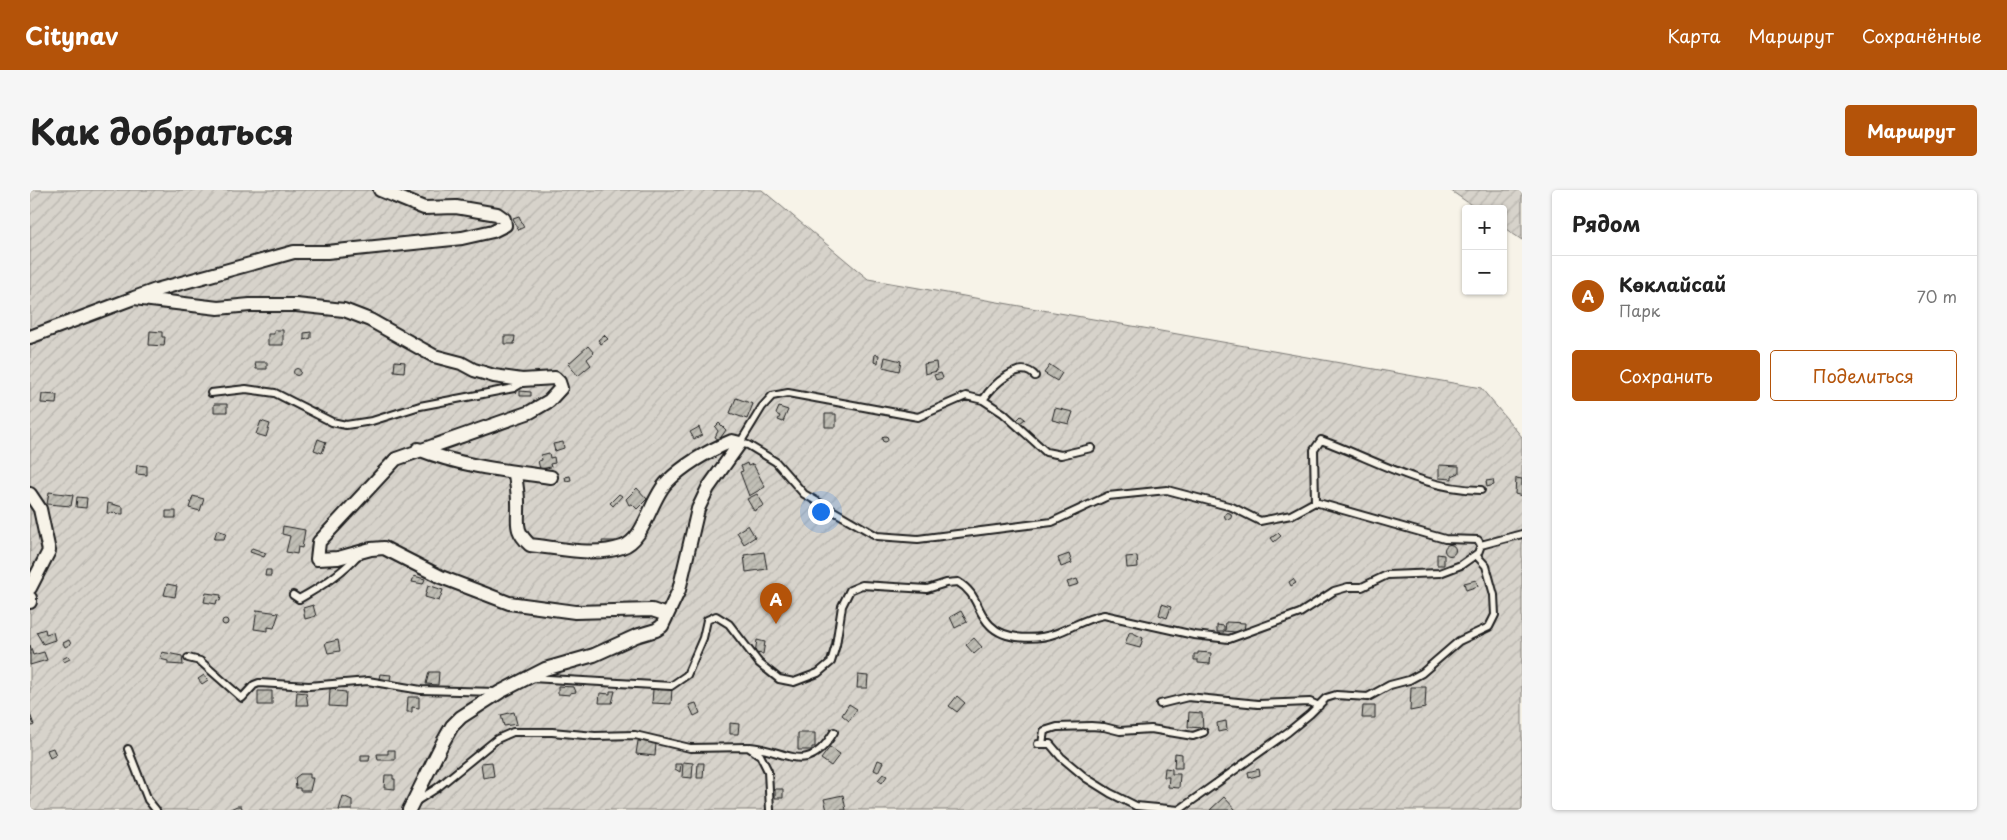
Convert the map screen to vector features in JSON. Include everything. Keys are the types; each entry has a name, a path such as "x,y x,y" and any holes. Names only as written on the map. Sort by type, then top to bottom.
{"street":[{"path":"30,337 156,290 294,252 327,252 462,238 493,231 505,225 504,219 497,214 456,207 424,208 380,190"},
{"path":"134,298 218,308 250,305 296,305 344,310 370,320 434,356 461,363 474,370 494,376 530,379 554,378 559,382 560,388 553,398 530,412 418,449 396,459 385,468 319,542 316,553 317,559 328,559 384,548 441,577 509,603 575,612 652,610 667,616"},
{"path":"411,807 452,726 461,717 500,692 545,669 594,655 662,626 679,590 698,509 708,488 740,443 732,440 696,458 666,483 635,540 624,547 609,551 530,545 521,537 517,526 518,502 515,474"},
{"path":"418,449 432,455 515,474 551,476"},
{"path":"30,494 40,509 49,551 30,588"}],"lane":[{"path":"983,400 990,389 1012,374 1023,370 1032,372 1035,376"},
{"path":"211,393 246,389 275,393 332,422 346,426 372,421 420,406 514,388 530,379"},
{"path":"1091,448 1061,455 1046,452 1004,413 983,400 966,396 918,417 788,393 772,396 762,407 740,443 748,445 776,462 804,494 877,536 918,540 1052,522 1108,496 1167,490 1232,507 1260,521 1291,515 1315,502 1444,539 1478,540 1481,545"},
{"path":"1315,502 1314,450 1322,440 1425,482 1464,490 1481,490"},
{"path":"528,678 671,686 687,675 703,638 707,620 716,616 729,624 759,663 779,679 794,682 818,673 831,662 844,599 850,590 862,585 919,589 958,582 968,588 989,624 996,631 1022,638 1056,634 1094,616 1104,615 1194,635 1228,639 1300,613 1334,591 1348,587 1362,587 1387,575 1440,573 1461,565 1476,554 1481,545 1522,534"},
{"path":"293,595 299,599 310,593 350,564 360,552"},
{"path":"1204,732 1193,736 1151,729 1120,731 1104,727 1057,728 1044,730 1040,744 1050,744 1061,757 1097,786 1136,806 1179,810 1208,787 1251,760 1326,698 1336,695 1368,696 1390,685 1409,680 1422,673 1459,641 1489,627 1495,615 1494,595 1486,566 1476,554"},
{"path":"188,658 200,661 242,698 254,685 259,683 309,686 368,680 421,690 500,692"},
{"path":"1160,704 1188,697 1258,704 1310,702 1318,706"},
{"path":"411,807 497,739 513,732 595,736 635,735 690,748 748,747 793,758 811,757 827,744 834,732"},
{"path":"748,747 760,755 768,771 770,810"},
{"path":"128,749 148,800 156,810"}],"shaded area":[{"path":"30,190 762,190 868,279 1481,388 1522,437 1522,810 30,810"},
{"path":"1450,190 1522,190 1522,240 1507,230 1507,205 1471,205"}],"building":[{"path":"519,216 524,227 518,230 513,218"},
{"path":"274,330 283,330 283,345 268,345 268,334 274,334"},
{"path":"150,331 162,332 162,337 165,337 164,346 149,345"},
{"path":"311,332 311,338 304,340 304,333"},
{"path":"604,335 608,339 601,344 598,340"},
{"path":"504,336 515,336 514,344 504,344"},
{"path":"588,346 594,353 587,359 591,365 578,376 568,364"},
{"path":"875,354 879,355 878,363 874,362"},
{"path":"885,357 901,361 899,371 883,367"},
{"path":"395,361 405,362 404,372 394,371"},
{"path":"255,362 267,362 267,369 256,369"},
{"path":"936,362 937,371 925,374 924,364"},
{"path":"1050,365 1062,373 1057,381 1044,373"},
{"path":"297,368 301,372 297,376 293,372"},
{"path":"941,373 943,378 936,380 934,375"},
{"path":"520,391 531,392 531,396 520,396"},
{"path":"42,394 57,395 56,404 41,403"},
{"path":"736,398 753,404 747,419 730,413"},
{"path":"214,404 227,404 227,412 214,412"},
{"path":"779,407 788,410 783,422 778,420 780,416 776,414"},
{"path":"1055,408 1073,412 1069,424 1052,420"},
{"path":"825,414 836,414 836,427 825,427"},
{"path":"1021,416 1025,419 1020,423 1017,420"},
{"path":"261,421 270,424 266,437 256,434"},
{"path":"719,423 726,430 719,440 715,437 718,431 715,427"},
{"path":"699,427 702,435 694,439 690,432"},
{"path":"885,436 888,439 885,442 882,439"},
{"path":"318,439 326,442 322,453 314,450"},
{"path":"563,442 564,448 555,451 553,444"},
{"path":"549,453 550,458 554,457 555,463 550,464 551,467 540,469 538,461 542,460 541,455"},
{"path":"747,463 748,466 753,464 765,487 749,496 740,472 743,471 741,466"},
{"path":"137,465 147,466 147,475 136,474"},
{"path":"1439,465 1459,466 1459,473 1452,476 1452,479 1439,478"},
{"path":"570,476 571,480 566,481 565,477"},
{"path":"1516,478 1522,479 1522,496 1515,494"},
{"path":"1493,480 1494,485 1487,487 1486,481"},
{"path":"637,488 647,499 637,509 632,504 629,505 626,499"},
{"path":"49,492 73,495 71,506 47,504"},
{"path":"619,494 622,496 613,506 610,503"},
{"path":"757,494 764,505 754,511 747,499"},
{"path":"193,496 204,499 200,511 189,508"},
{"path":"77,497 87,498 86,508 76,507"},
{"path":"108,503 123,507 123,514 107,513"},
{"path":"166,511 176,511 176,518 166,518"},
{"path":"1228,513 1231,516 1228,519 1225,516"},
{"path":"748,525 755,537 744,544 737,532"},
{"path":"283,526 305,530 302,548 298,547 297,554 286,552 290,536 282,534"},
{"path":"217,530 226,533 224,539 214,539"},
{"path":"1278,533 1281,536 1274,542 1271,538"},
{"path":"602,541 616,541 616,547 603,547"},
{"path":"1448,545 1452,545 1455,550 1454,554 1448,555 1445,552 1445,548"},
{"path":"252,548 266,553 264,557 250,552"},
{"path":"764,552 767,569 746,572 744,555"},
{"path":"1069,554 1072,563 1061,567 1058,558"},
{"path":"1437,554 1444,555 1444,565 1437,565"},
{"path":"1137,556 1138,567 1127,568 1126,557"},
{"path":"266,570 271,570 271,576 265,576"},
{"path":"414,576 425,579 423,584 412,582"},
{"path":"1077,579 1079,584 1069,587 1067,582"},
{"path":"1293,579 1296,583 1291,586 1289,582"},
{"path":"1476,580 1478,586 1466,590 1464,583"},
{"path":"167,584 177,586 175,597 164,595"},
{"path":"428,585 443,590 439,601 425,597"},
{"path":"206,593 221,595 220,601 217,600 216,604 204,602"},
{"path":"1162,604 1171,607 1167,618 1159,615"},
{"path":"313,605 316,616 305,619 303,608"},
{"path":"257,610 279,613 274,628 268,627 268,631 254,629"},
{"path":"961,611 967,622 955,628 950,617"},
{"path":"225,619 228,622 225,625 222,622"},
{"path":"1226,622 1245,623 1244,633 1225,631"},
{"path":"1217,625 1224,626 1224,632 1217,632"},
{"path":"45,629 46,634 53,632 55,640 43,644 36,632"},
{"path":"1131,632 1143,638 1140,648 1125,644"},
{"path":"974,638 982,647 974,654 966,645"},
{"path":"69,640 71,644 65,647 63,643"},
{"path":"338,640 340,651 328,653 325,643"},
{"path":"757,640 765,642 763,654 755,653"},
{"path":"30,645 33,655 44,652 47,660 30,665"},
{"path":"162,652 182,656 183,665 168,664 168,661 160,659"},
{"path":"1198,652 1211,653 1210,664 1198,663 1198,660 1194,660 1194,654 1198,654"},
{"path":"68,656 70,659 64,662 62,659"},
{"path":"429,672 439,672 438,685 426,684"},
{"path":"380,674 391,675 390,680 379,679"},
{"path":"204,675 208,680 202,684 198,679"},
{"path":"858,675 868,676 867,688 857,688"},
{"path":"558,686 574,687 576,692 570,693 570,695 558,694"},
{"path":"658,687 672,688 671,704 652,703 653,689 658,690"},
{"path":"1411,687 1426,687 1425,708 1410,711"},
{"path":"334,688 337,691 346,692 345,707 329,706 330,689"},
{"path":"258,691 272,691 272,705 258,705"},
{"path":"610,691 615,691 612,703 599,703 600,693 610,694"},
{"path":"297,692 306,693 308,705 296,705"},
{"path":"957,696 965,703 957,712 949,706"},
{"path":"408,697 419,697 419,708 412,707 412,712 407,712"},
{"path":"696,703 700,713 694,716 689,705"},
{"path":"849,704 857,709 849,721 842,715"},
{"path":"1363,706 1375,706 1375,718 1362,718"},
{"path":"514,712 517,724 504,726 501,715"},
{"path":"1189,712 1202,713 1203,728 1188,727"},
{"path":"30,714 34,725 30,727"},
{"path":"1226,721 1227,730 1218,732 1217,723"},
{"path":"730,723 739,724 738,734 730,734"},
{"path":"798,733 815,733 815,747 812,747 812,750 798,750"},
{"path":"638,741 656,743 655,756 636,754"},
{"path":"830,747 840,754 831,766 821,759"},
{"path":"53,748 56,755 50,758 47,750"},
{"path":"388,750 395,750 395,760 378,760 377,754 388,754"},
{"path":"1175,753 1182,754 1182,768 1174,768"},
{"path":"361,755 370,755 369,761 361,761"},
{"path":"878,760 883,762 878,772 874,770"},
{"path":"492,762 494,776 483,778 481,763"},
{"path":"683,762 693,763 692,778 682,777"},
{"path":"698,763 704,763 703,778 697,778"},
{"path":"675,764 681,764 680,772 675,769"},
{"path":"1165,768 1172,769 1172,774 1180,774 1179,788 1168,787 1169,777 1164,777"},
{"path":"1259,769 1260,775 1249,778 1248,772"},
{"path":"300,774 310,774 310,778 313,778 310,791 300,791 300,788 296,788 295,778"},
{"path":"883,774 887,776 882,783 878,780"},
{"path":"385,775 393,775 395,789 384,788"},
{"path":"775,789 783,789 783,798 775,798"},
{"path":"843,795 846,810 827,810 824,799"},
{"path":"343,796 352,800 352,810 339,810"},
{"path":"1224,797 1236,810 1210,810"},
{"path":"241,806 243,810 228,810"}],"place":[{"name":"Көклайсай","path":"776,624"}]}
